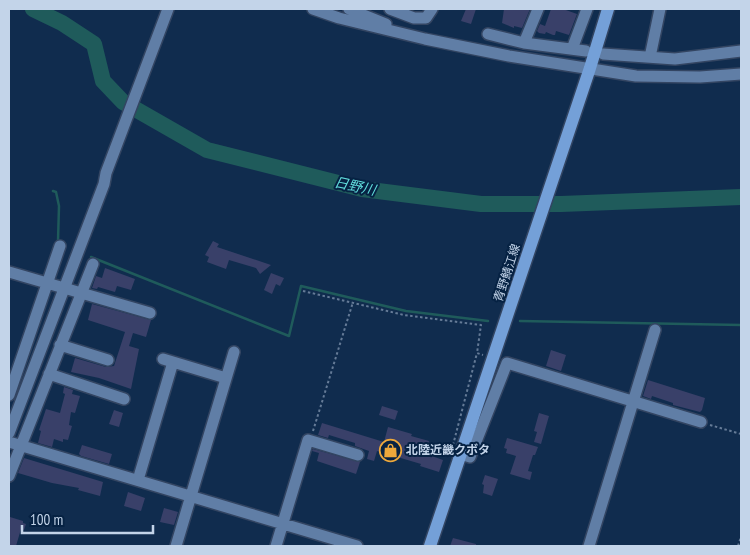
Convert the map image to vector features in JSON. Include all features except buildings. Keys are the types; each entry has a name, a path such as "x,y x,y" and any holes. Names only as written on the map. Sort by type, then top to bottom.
{"main road":[{"name":"青野鯖江線","path":"430,546 608,9"}],"street":[{"path":"9,433 104,184 106,173 168,9"},
{"path":"313,9 339,18 396,32 589,71 636,76 700,77 741,74"},
{"path":"350,9 382,21 396,32"},
{"path":"390,9 414,18 426,18 432,9"},
{"path":"524,43 538,9"},
{"path":"572,49 587,9"},
{"path":"650,57 660,9"},
{"path":"488,34 524,43 586,51"},
{"path":"604,54 675,59 741,51"},
{"path":"9,395 60,246"},
{"path":"9,476 93,264"},
{"path":"9,272 150,312"},
{"path":"589,546 655,330"},
{"path":"60,345 108,360"},
{"path":"176,546 234,352"},
{"path":"138,480 168,361 226,378"},
{"path":"460,454 470,457 507,363 701,422"},
{"path":"49,374 124,399"},
{"path":"276,546 308,440 358,455"},
{"path":"9,442 357,546"}],"path":[{"path":"303,291 404,314 481,325 477,353 453,442 455,452 460,454"},
{"path":"308,440 315,428 353,302"},
{"path":"477,353 485,356"},
{"path":"701,422 741,434"},
{"path":"738,546 741,537"}],"waterway":[{"name":"日野川","path":"33,9 62,23 94,44 103,81 123,102 207,150 362,189 481,204 561,204 741,197"},
{"path":"53,191 56,192 59,206 58,241 65,244"},
{"path":"91,257 289,336 301,286 406,311 488,321"},
{"path":"520,321 741,325"}],"place":[{"name":"北陸近畿クボタ","path":"390,450"}]}
